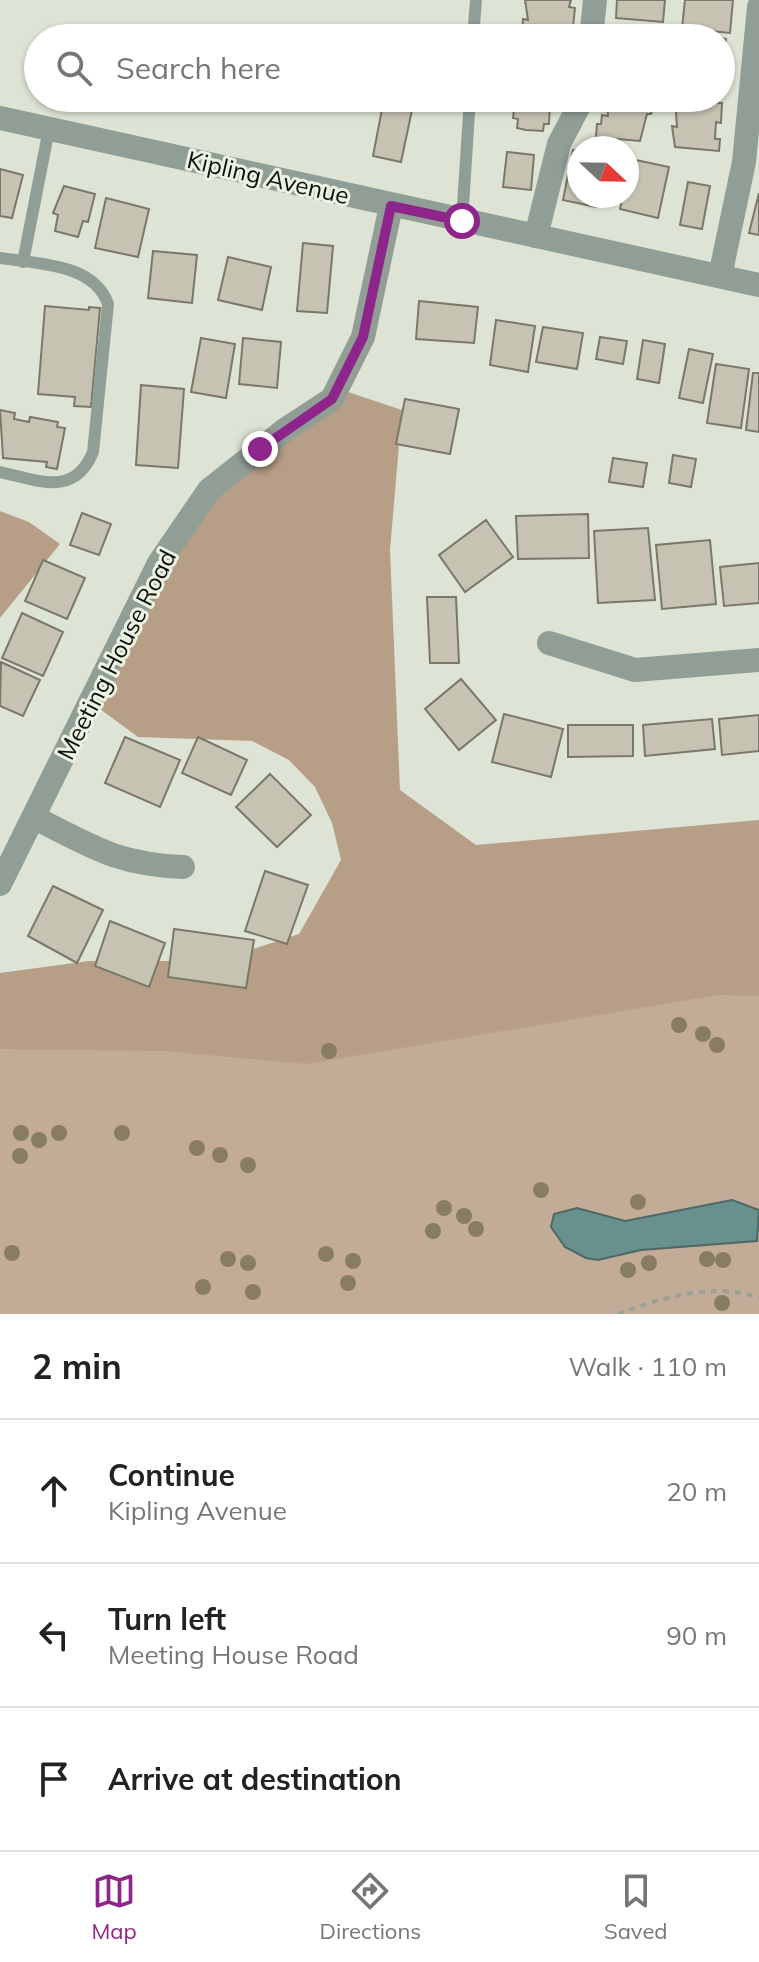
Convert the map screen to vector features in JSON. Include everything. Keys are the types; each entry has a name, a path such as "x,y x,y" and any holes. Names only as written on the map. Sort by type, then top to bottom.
{"street":[{"path":"592,24 595,0"},
{"path":"720,276 744,162 759,7"},
{"path":"536,236 559,144 576,112"},
{"name":"Kipling Avenue","path":"0,118 759,285"},
{"name":"Meeting House Road","path":"0,884 159,563 209,490 286,429 332,399 363,337 391,206"},
{"path":"549,643 635,670 759,660"},
{"path":"35,818 107,856 132,863 183,867"}],"lane":[{"path":"474,24 476,0"},
{"path":"462,221 469,112"},
{"path":"23,262 49,129"},
{"path":"0,258 74,271 103,289 108,304 93,452 77,477 63,483 0,472"}],"path":[{"path":"618,1314 690,1294 739,1293 759,1298"}],"shaded area":[{"path":"339,389 402,410 390,550 400,790 476,845 759,820 759,996 718,995 306,1064 164,1051 0,1049 0,973 89,961 217,961 299,934 341,860 332,823 315,787 289,760 252,741 138,737 85,698 193,505"},
{"path":"0,511 29,522 60,544 0,618"},
{"path":"759,962 759,1314 0,1314 0,1043"}],"water":[{"path":"732,1200 759,1210 757,1241 641,1250 598,1260 586,1258 565,1247 551,1227 554,1214 577,1208 625,1221"}],"building":[{"path":"525,0 571,0 569,7 575,8 573,24 523,24 523,19 528,20"},
{"path":"617,0 665,0 663,22 616,18"},
{"path":"685,0 733,0 731,24 682,24"},
{"path":"381,112 412,112 401,162 373,156"},
{"path":"514,112 550,112 549,124 544,124 543,131 517,128 518,119 513,118"},
{"path":"608,112 652,112 647,114 640,141 639,136 596,136 602,115 608,116"},
{"path":"676,112 722,112 721,123 716,122 715,139 720,139 719,151 675,147 672,126 677,127"},
{"path":"507,152 534,155 531,190 503,187"},
{"path":"639,161 669,167 658,218 620,209 639,208"},
{"path":"0,169 23,175 12,218 0,216"},
{"path":"567,180 567,201 563,200"},
{"path":"688,182 710,186 702,229 680,225"},
{"path":"64,186 95,194 88,222 83,221 78,237 55,231 58,215 53,213"},
{"path":"759,193 759,235 749,233"},
{"path":"106,198 149,209 138,257 95,248"},
{"path":"303,243 333,246 327,313 297,311"},
{"path":"153,251 197,255 192,303 148,298"},
{"path":"228,257 271,267 262,310 218,300"},
{"path":"419,301 478,307 474,343 416,339"},
{"path":"45,306 100,308 91,407 74,406 75,397 38,394"},
{"path":"496,320 535,326 528,372 490,365"},
{"path":"543,327 583,333 577,369 536,362"},
{"path":"600,337 627,341 623,364 596,359"},
{"path":"201,338 235,344 226,398 191,392"},
{"path":"243,338 281,342 277,388 239,384"},
{"path":"643,340 665,344 659,383 637,379"},
{"path":"689,349 713,354 703,403 679,398"},
{"path":"716,364 749,369 741,428 707,423"},
{"path":"753,373 759,373 759,432 746,430"},
{"path":"141,385 184,389 178,468 136,465"},
{"path":"405,399 459,409 450,454 396,444"},
{"path":"0,410 15,413 14,419 29,422 30,417 58,422 57,427 65,428 57,469 46,467 47,462 3,458"},
{"path":"673,455 696,459 691,487 669,483"},
{"path":"613,458 647,463 643,487 609,482"},
{"path":"82,513 111,524 99,555 70,545"},
{"path":"588,514 589,558 518,559 516,516"},
{"path":"486,520 513,557 465,592 439,555"},
{"path":"648,528 655,600 598,603 594,531"},
{"path":"710,540 716,604 662,609 656,545"},
{"path":"43,560 85,578 67,619 25,601"},
{"path":"759,563 759,603 724,606 720,567"},
{"path":"427,597 456,597 459,663 430,663"},
{"path":"22,613 63,632 43,676 2,658"},
{"path":"1,662 40,680 23,716 0,706"},
{"path":"461,679 496,720 459,750 425,709"},
{"path":"504,714 563,729 551,777 492,762"},
{"path":"759,715 759,751 722,755 719,719"},
{"path":"712,719 715,749 645,756 643,725"},
{"path":"568,725 633,725 633,756 568,757"},
{"path":"125,737 180,760 160,807 105,783"},
{"path":"198,737 247,760 231,795 182,773"},
{"path":"270,774 311,815 277,847 236,807"},
{"path":"265,871 308,885 287,944 245,931"},
{"path":"53,886 103,910 77,963 28,936"},
{"path":"110,921 165,943 149,987 95,966"},
{"path":"174,929 254,940 246,988 168,977"}],"route":[{"path":"260,449 332,399 363,337 391,206 462,221"}]}
